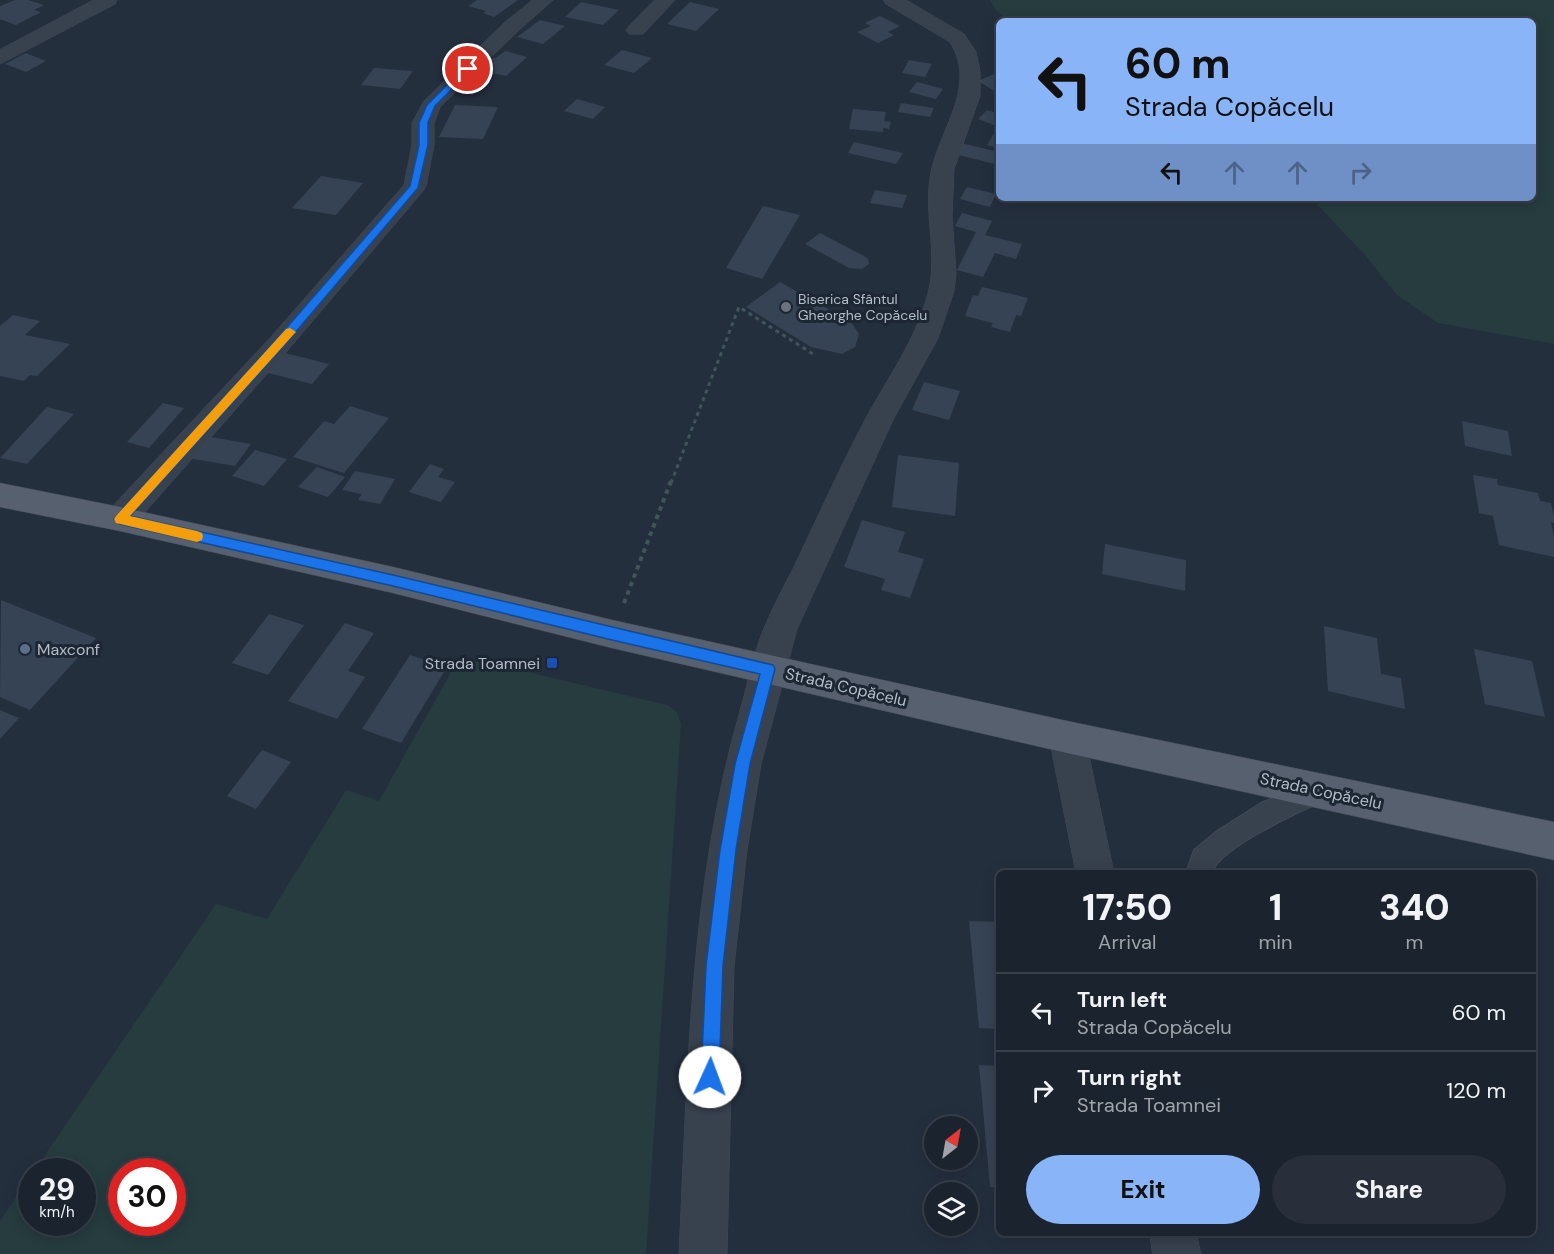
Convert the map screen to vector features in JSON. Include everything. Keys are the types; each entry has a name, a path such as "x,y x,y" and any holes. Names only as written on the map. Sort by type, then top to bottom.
{"main road":[{"name":"Strada Copăcelu","path":"0,495 120,519 393,580 612,634 1067,737 1554,841"}],"street":[{"path":"0,58 108,0"},
{"path":"120,519 279,344 415,186 423,145 423,123 431,105 511,27 544,0"},
{"path":"636,30 666,0"},
{"path":"703,1254 714,966 728,850 743,764 780,629 879,420 925,338 941,291 944,273 940,216 943,169 970,96 970,72 966,52 957,38 893,0"},
{"path":"1067,737 1094,870"},
{"path":"1174,1236 1177,1254"}],"lane":[{"path":"1200,870 1203,859 1226,840 1270,812 1319,791"}],"path":[{"path":"612,634 739,307 813,354"}],"green space":[{"path":"990,0 1554,0 1554,344 1438,323 1397,295 1365,255 1314,201 1536,201 1536,18 1005,18"},
{"path":"460,656 667,705 677,712 681,724 646,1254 0,1254 0,1221 18,1194 18,1236 96,1236 96,1158 43,1158 216,904 267,919 346,790 379,801"}],"building":[{"path":"15,0 28,0 44,5 34,10 41,12 16,25 0,19 0,6"},
{"path":"477,0 518,0 494,17 483,13 486,11 468,6"},
{"path":"581,2 619,10 603,25 565,17"},
{"path":"690,2 719,9 696,31 667,24"},
{"path":"880,16 900,26 888,32 894,35 878,43 857,32 871,26 865,23"},
{"path":"540,20 565,26 543,44 517,37"},
{"path":"622,50 652,58 634,73 604,65"},
{"path":"505,51 527,57 506,76 483,71 493,58"},
{"path":"26,53 46,61 26,72 5,64"},
{"path":"909,60 932,64 925,77 902,73"},
{"path":"374,68 413,71 400,89 361,85"},
{"path":"996,73 996,92 978,81"},
{"path":"917,82 943,89 936,99 909,92"},
{"path":"577,99 605,107 593,119 564,111"},
{"path":"901,103 934,108 930,117 898,112"},
{"path":"455,105 498,107 483,139 439,137"},
{"path":"853,109 886,112 884,121 891,122 889,129 883,128 883,132 849,129"},
{"path":"987,110 996,113 996,126 978,119"},
{"path":"996,130 996,147 987,145"},
{"path":"854,142 903,153 896,164 848,153"},
{"path":"961,143 996,151 996,164 955,154"},
{"path":"321,176 363,183 336,215 292,208"},
{"path":"967,187 996,194 990,207 960,199"},
{"path":"875,190 907,195 902,208 870,203"},
{"path":"763,206 800,215 762,279 726,268"},
{"path":"962,213 992,221 985,235 1022,244 1016,259 995,253 983,277 957,270 976,232 955,226"},
{"path":"820,233 864,256 868,259 869,264 862,269 849,268 805,244"},
{"path":"780,282 851,322 859,334 855,347 842,354 811,347 746,307"},
{"path":"982,287 1028,298 1021,316 1016,315 1010,332 991,327 993,323 965,316 973,295 978,296"},
{"path":"13,315 40,321 25,335 70,344 37,376 30,375 24,381 0,376 0,326"},
{"path":"285,353 329,364 312,384 268,373"},
{"path":"924,382 960,391 949,420 912,410"},
{"path":"163,403 184,408 149,448 127,442"},
{"path":"350,406 389,418 344,473 293,457 324,421 334,424"},
{"path":"47,407 74,414 27,464 0,458"},
{"path":"1462,421 1508,431 1512,456 1465,446"},
{"path":"205,436 251,444 235,466 188,458"},
{"path":"255,450 287,459 264,486 232,476"},
{"path":"898,455 959,463 955,516 892,507"},
{"path":"430,464 444,469 438,477 455,482 441,502 409,492"},
{"path":"317,467 345,477 328,497 298,487"},
{"path":"355,471 395,479 380,504 358,500 362,494 342,490"},
{"path":"1473,475 1497,479 1498,485 1538,493 1540,501 1551,503 1554,516 1554,523 1551,522 1554,557 1499,545 1493,516 1479,513"},
{"path":"862,520 905,532 898,552 924,559 910,598 881,590 885,579 844,567"},
{"path":"1105,544 1186,560 1185,591 1102,574"},
{"path":"1,600 96,638 30,710 0,697"},
{"path":"269,614 304,625 268,675 232,663"},
{"path":"345,623 374,633 348,671 365,677 337,719 288,701"},
{"path":"1324,626 1377,638 1381,674 1401,678 1405,709 1328,691"},
{"path":"1474,649 1532,661 1545,717 1485,704"},
{"path":"410,655 447,667 401,743 362,729"},
{"path":"0,710 19,718 0,739"},
{"path":"262,750 291,762 256,809 227,796"},
{"path":"969,921 996,922 996,1029 979,1028"},
{"path":"979,1065 996,1066 996,1187 990,1187"}],"slow traffic":[{"path":"197,536 120,519 290,332"}],"place":[{"name":"Biserica Sfântul Gheorghe Copăcelu","path":"786,307"},
{"name":"Maxconf","path":"25,649"},
{"name":"Strada Toamnei","path":"552,663"}],"route":[{"path":"468,69 431,105 423,123 423,145 415,186 279,344 120,519 393,580 612,634 768,669 743,764 728,850 714,966 710,1077"}]}
